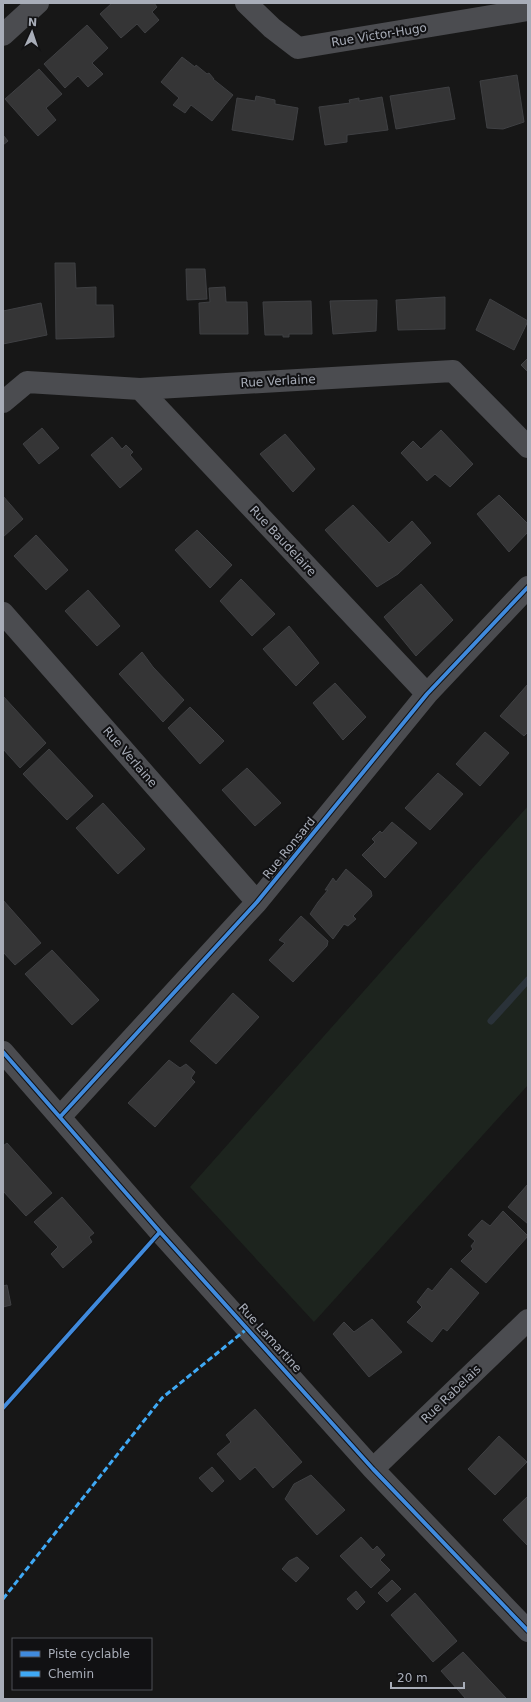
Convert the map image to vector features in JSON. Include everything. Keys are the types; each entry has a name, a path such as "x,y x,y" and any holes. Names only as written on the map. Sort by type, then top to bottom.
{"street":[{"path":"3,35 38,3"},
{"name":"Rue Victor-Hugo","path":"246,3 272,28 298,48 528,10"},
{"name":"Rue Verlaine","path":"3,402 27,382 140,389 453,371 528,448"},
{"name":"Rue Baudelaire","path":"140,389 427,694"},
{"name":"Rue Ronsard","path":"60,1117 257,902 427,694 528,587"},
{"name":"Rue Verlaine","path":"3,613 257,902"},
{"name":"Rue Lamartine","path":"3,1052 160,1232 374,1469 528,1632"},
{"name":"Rue Rabelais","path":"374,1469 528,1320"}],"shaded area":[{"path":"528,806 528,1085 314,1322 190,1187"}],"building":[{"path":"112,3 154,3 157,7 152,12 159,20 145,33 137,24 121,38 100,14"},
{"path":"87,25 108,48 92,63 103,74 88,87 78,76 65,88 44,64"},
{"path":"182,57 195,67 196,65 207,74 209,73 213,79 233,95 212,121 191,105 185,113 173,105 179,98 161,82"},
{"path":"39,69 62,94 46,108 56,120 38,136 5,99"},
{"path":"517,75 524,122 503,129 487,128 480,81"},
{"path":"449,87 455,119 396,129 390,96"},
{"path":"256,96 275,100 275,104 298,108 293,140 232,130 237,98 255,101"},
{"path":"382,97 388,130 347,135 347,142 325,145 319,107 350,103 349,100 359,98 359,101"},
{"path":"3,135 8,141 3,145"},
{"path":"55,263 75,263 76,288 96,287 96,305 113,305 114,337 56,339"},
{"path":"186,269 205,269 207,299 187,300"},
{"path":"225,287 226,302 247,302 248,334 200,334 199,303 210,302 209,288"},
{"path":"445,297 445,329 398,330 396,300"},
{"path":"490,299 528,321 514,350 476,330"},
{"path":"377,300 376,331 333,334 330,301"},
{"path":"311,301 312,334 289,334 289,337 283,337 283,335 265,335 263,302"},
{"path":"41,303 47,335 3,344 3,311"},
{"path":"528,358 528,372 521,365"},
{"path":"42,428 59,448 39,464 23,444"},
{"path":"441,430 473,464 450,487 435,474 427,481 401,453 413,441 421,449"},
{"path":"285,434 315,469 293,492 260,454"},
{"path":"112,437 122,449 126,445 133,452 130,455 142,469 120,488 91,455"},
{"path":"499,495 528,524 528,532 509,552 477,514"},
{"path":"3,496 23,519 3,537"},
{"path":"353,505 389,543 412,521 431,543 398,574 377,587 325,530"},
{"path":"197,530 232,565 210,588 175,550"},
{"path":"36,535 68,570 46,590 14,556"},
{"path":"241,579 275,614 252,636 220,601"},
{"path":"421,584 453,620 416,656 384,617"},
{"path":"88,590 120,626 97,646 65,611"},
{"path":"289,626 319,663 296,686 263,649"},
{"path":"142,652 153,667 184,700 163,722 119,674"},
{"path":"335,683 366,717 343,740 313,703"},
{"path":"528,684 528,732 524,736 500,716"},
{"path":"3,696 46,743 20,768 3,749"},
{"path":"190,707 224,741 200,764 168,728"},
{"path":"485,732 509,753 480,786 456,764"},
{"path":"49,749 93,796 67,820 23,774"},
{"path":"247,768 281,803 255,826 222,790"},
{"path":"438,773 463,794 430,830 405,808"},
{"path":"103,803 145,849 118,874 76,828"},
{"path":"392,822 417,843 385,878 362,855 375,842 372,839 380,831 382,833"},
{"path":"346,869 371,891 372,896 353,916 356,919 348,926 344,924 333,939 310,914 328,890 325,890 333,878 336,882"},
{"path":"3,900 41,943 15,965 3,952"},
{"path":"301,916 328,941 327,946 293,982 269,960 285,943 279,940"},
{"path":"52,950 99,1000 72,1025 25,974"},
{"path":"233,993 259,1017 216,1064 190,1041"},
{"path":"169,1060 180,1068 186,1064 195,1072 191,1078 195,1082 155,1127 128,1103"},
{"path":"7,1143 52,1193 26,1216 3,1191 3,1146"},
{"path":"528,1184 528,1224 508,1207"},
{"path":"62,1197 94,1233 89,1237 92,1242 63,1268 51,1254 58,1247 34,1222"},
{"path":"503,1211 528,1236 486,1283 461,1261 473,1249 471,1246 475,1241 468,1235 482,1220 490,1226"},
{"path":"451,1268 479,1293 447,1331 443,1328 432,1342 407,1322 422,1307 417,1302 428,1288 432,1291"},
{"path":"7,1285 11,1305 3,1307 3,1286"},
{"path":"372,1319 402,1352 369,1377 333,1334 344,1322 354,1332"},
{"path":"255,1409 302,1462 273,1488 255,1467 240,1480 217,1454 231,1442 226,1435"},
{"path":"499,1436 527,1462 495,1495 468,1469"},
{"path":"212,1467 224,1481 212,1492 199,1478"},
{"path":"311,1475 345,1510 317,1535 285,1499 294,1484"},
{"path":"528,1496 528,1546 503,1520"},
{"path":"361,1537 373,1550 377,1546 385,1555 380,1560 390,1570 371,1588 340,1556"},
{"path":"297,1557 309,1568 296,1582 282,1569 289,1561"},
{"path":"392,1580 401,1589 387,1602 378,1593"},
{"path":"356,1591 365,1602 357,1610 347,1599"},
{"path":"415,1593 457,1641 433,1662 391,1615"},
{"path":"463,1652 506,1698 505,1699 466,1699 441,1671"}],"waterway":[{"path":"491,1021 528,980"}],"marked path":[{"path":"3,1599 162,1398 248,1328"}],"cycle path":[{"path":"60,1117 257,902 427,694 528,587"},
{"path":"3,1052 160,1232 373,1469 528,1631"},
{"path":"3,1408 160,1232"}]}
